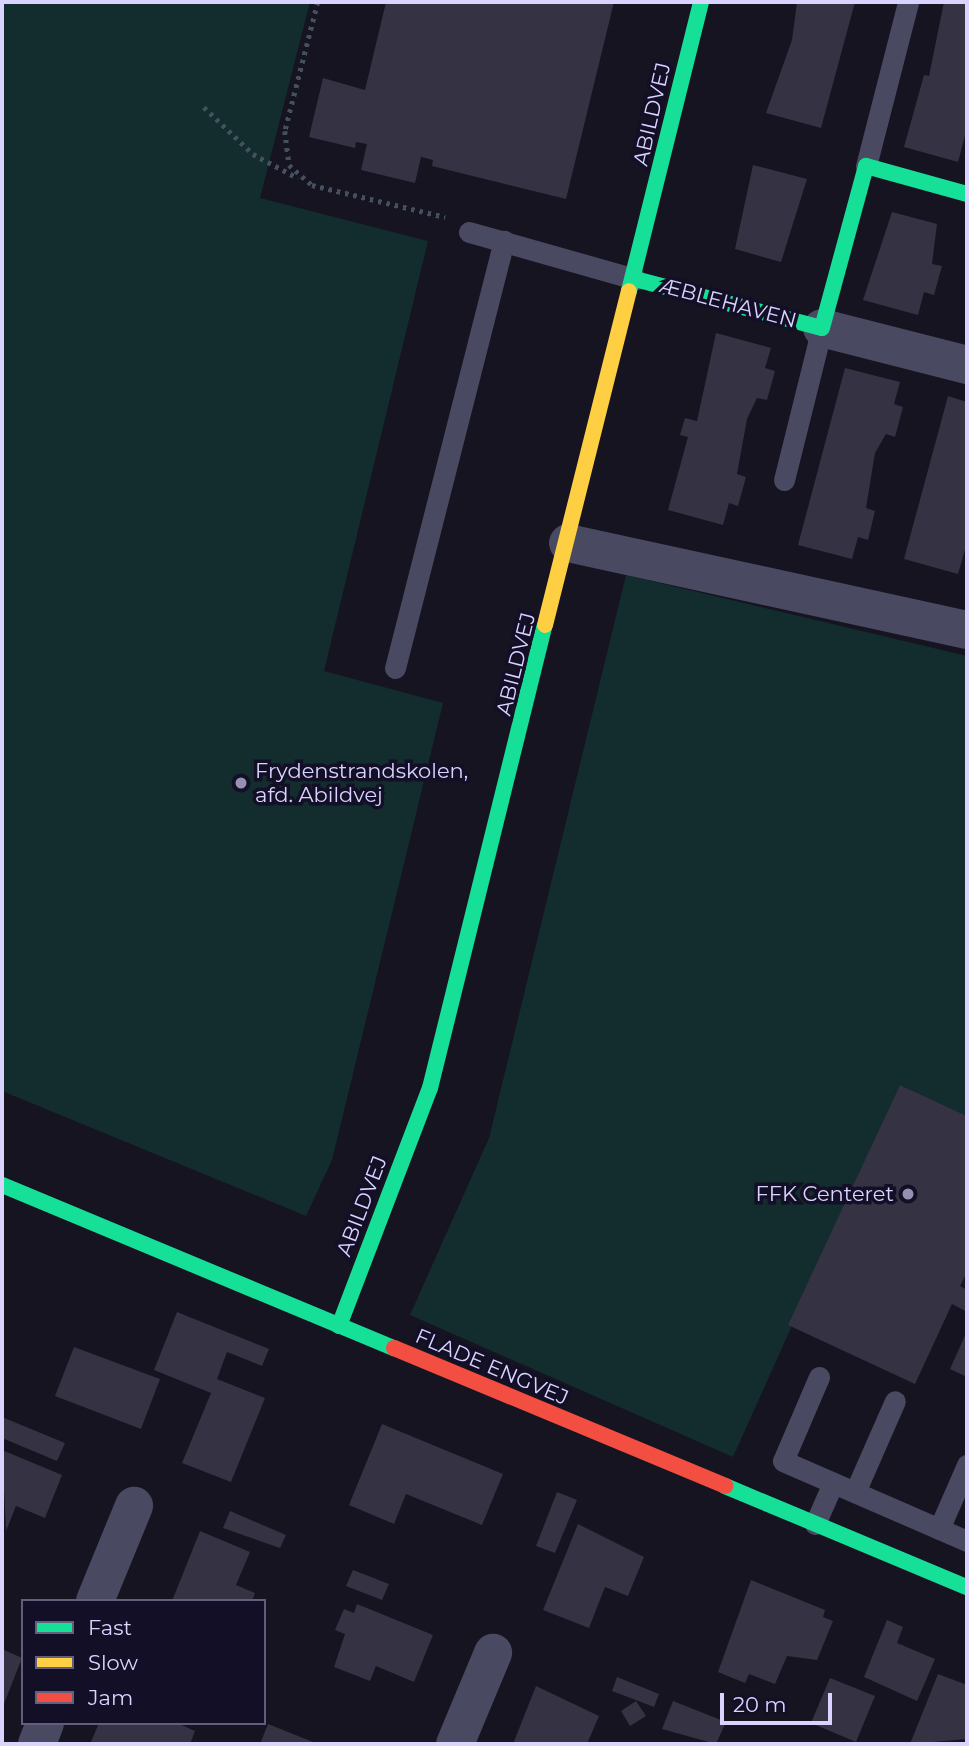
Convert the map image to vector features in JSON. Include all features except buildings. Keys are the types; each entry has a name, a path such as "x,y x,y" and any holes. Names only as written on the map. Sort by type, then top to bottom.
{"street":[{"name":"ABILDVEJ","path":"339,1326 430,1088 635,279 701,2"},
{"name":"ÆBLEHAVEN","path":"822,328 866,166"},
{"path":"866,166 967,194"},
{"name":"ÆBLEHAVEN","path":"635,279 967,365"},
{"path":"568,543 967,630"},
{"name":"FLADE ENGVEJ","path":"2,1185 967,1587"},
{"path":"97,1599 134,1506"},
{"path":"455,1744 493,1653"},
{"path":"37,1744 44,1725"}],"lane":[{"name":"ÆBLEHAVEN","path":"866,166 908,2"},
{"path":"468,232 635,279"},
{"path":"395,668 504,241"},
{"name":"ÆBLEHAVEN","path":"784,481 822,328"},
{"path":"819,1377 783,1461 967,1541"},
{"path":"855,1492 895,1401"},
{"path":"940,1529 967,1465"},
{"path":"815,1524 832,1483"}],"path":[{"path":"299,179 284,155 285,131 318,2"},
{"path":"204,107 253,154 299,179 455,219 468,232"}],"green space":[{"name":"Frydenstrandskolen, afd. Abildvej","path":"2,2 310,2 260,198 428,241 324,671 443,703 332,1160 306,1216 2,1091"},
{"path":"626,575 967,656 967,1116 900,1085 733,1457 410,1315 489,1138"}],"traffic: fast":[{"path":"629,291 701,2"},
{"path":"635,279 822,328 866,166 967,194"},
{"path":"339,1326 430,1088 545,625"},
{"path":"2,1185 394,1348"},
{"path":"725,1486 967,1587"}],"traffic: slow":[{"path":"545,625 629,291"}],"traffic: jam":[{"path":"394,1348 725,1486"}],"place":[{"name":"Frydenstrandskolen, afd. Abildvej","path":"241,783"},
{"name":"FFK Centeret","path":"908,1194"}]}
